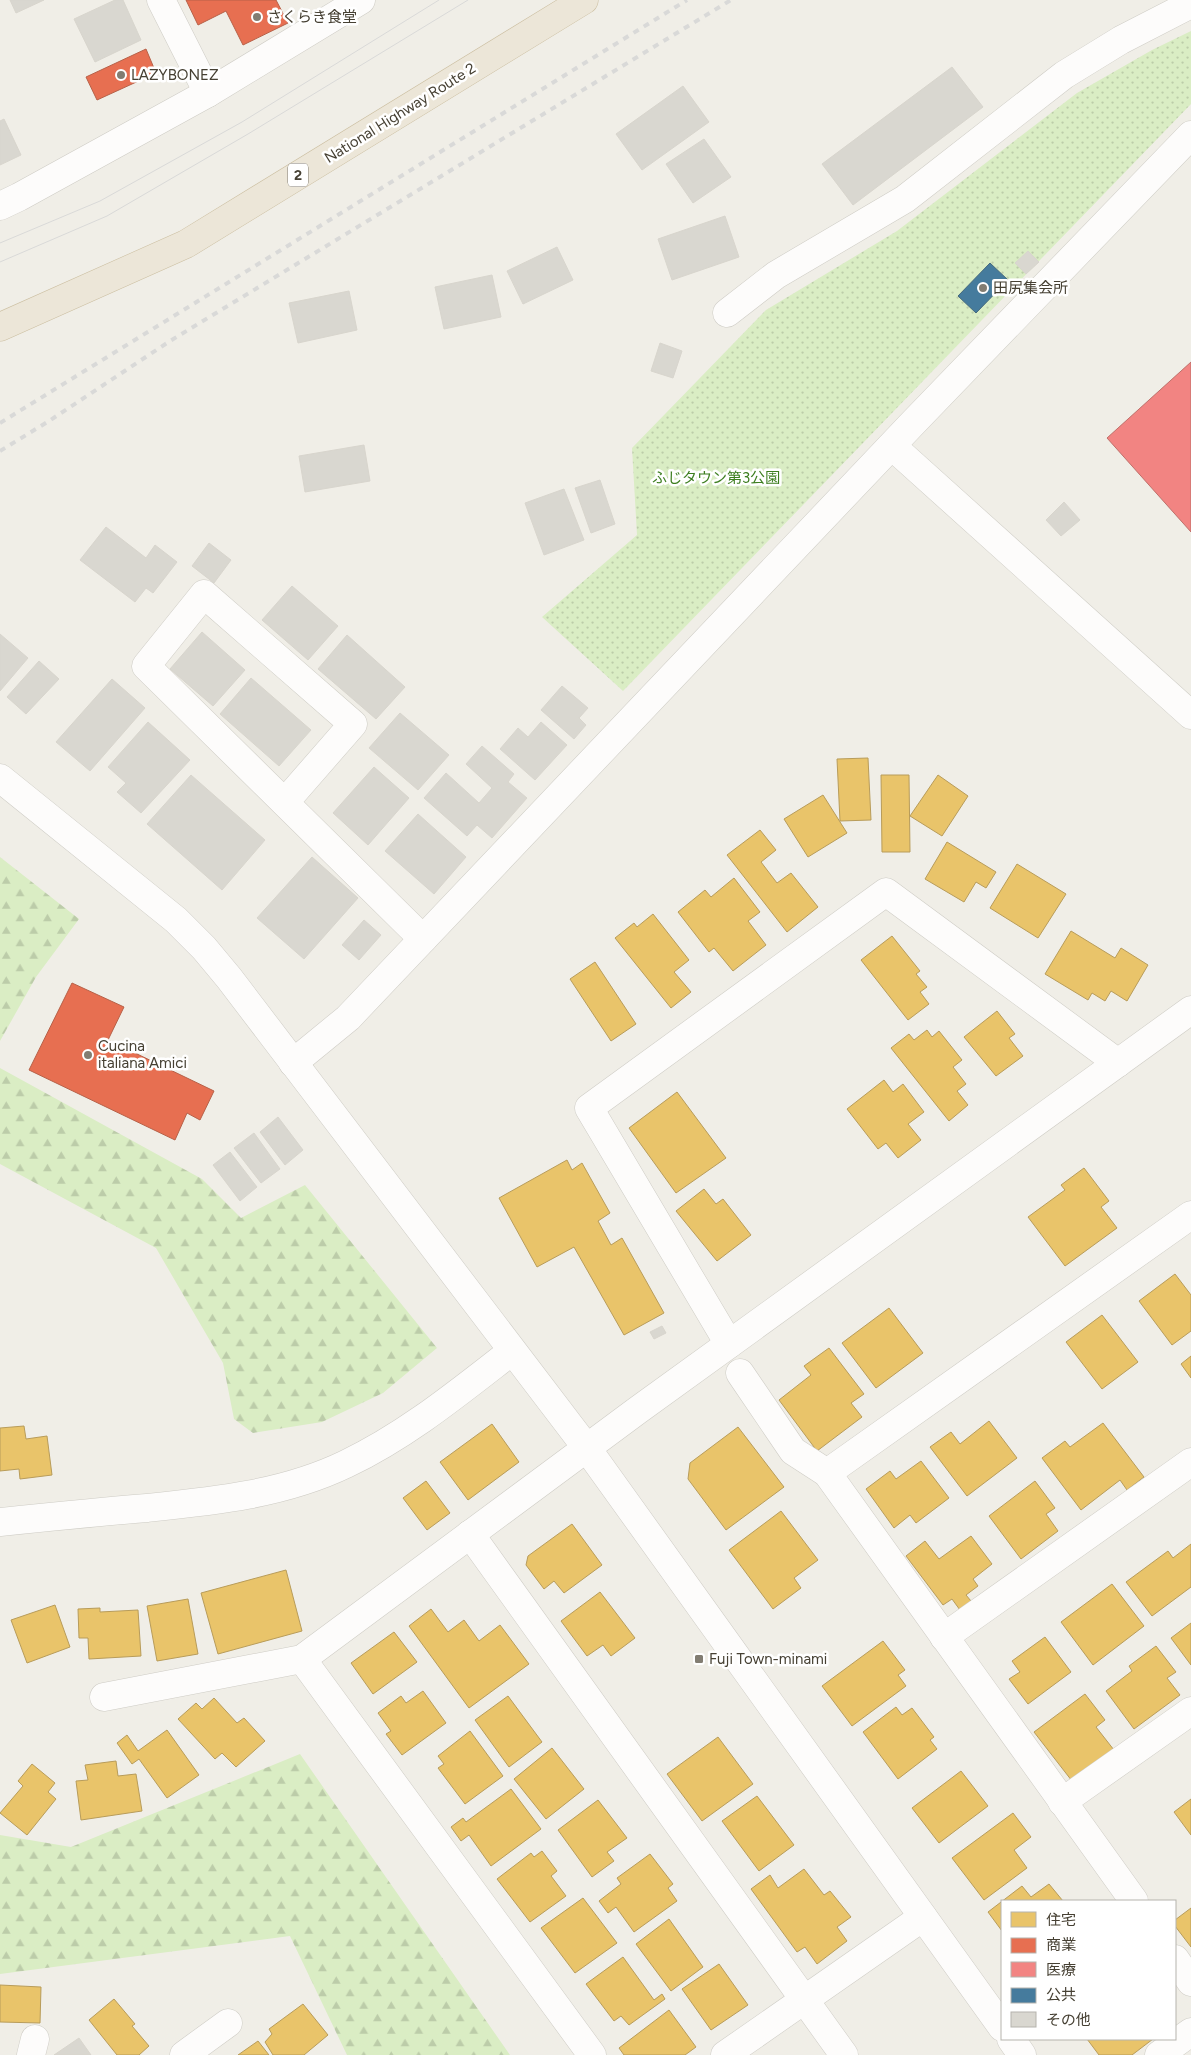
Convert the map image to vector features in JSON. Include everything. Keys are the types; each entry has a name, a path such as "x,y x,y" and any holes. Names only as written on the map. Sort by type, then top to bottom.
{"highway":[{"name":"National Highway Route 2","path":"0,327 186,244 584,0"}],"street":[{"path":"161,0 208,93"},
{"path":"0,206 208,93 362,0"},
{"path":"727,313 776,275 905,199 1064,75 1121,40 1191,4"},
{"path":"293,1063 348,1018 892,446 1191,135"},
{"path":"892,446 1191,715"},
{"path":"285,802 353,724 204,594 146,666 423,939"},
{"path":"0,778 176,920 204,948 229,978 586,1448 1001,2026"},
{"path":"729,1344 589,1108 886,892 1118,1063"},
{"path":"104,1697 302,1659 586,1448 1191,1010"},
{"path":"828,1473 1191,1215"},
{"path":"0,1522 207,1502 254,1495 300,1482 345,1465 387,1443 427,1416 512,1351"},
{"path":"740,1372 793,1451 828,1473 1133,1900"},
{"path":"944,1637 1191,1462"},
{"path":"470,1534 844,2055"},
{"path":"302,1659 592,2055"},
{"path":"1062,1802 1191,1711"},
{"path":"725,2055 923,1917"},
{"path":"1176,1960 1191,1982"},
{"path":"184,2055 228,2023"},
{"path":"1159,2055 1191,2032"},
{"path":"1012,2040 1022,2055"}],"green space":[{"name":"ふじタウン第3公園","path":"1191,31 1191,104 623,691 542,617 637,535 632,448 766,310 897,231 1077,93 1152,50"},
{"path":"0,857 79,919 36,977 0,1041"},
{"path":"0,1068 202,1179 241,1218 305,1185 437,1348 383,1393 322,1422 253,1433 234,1419 223,1363 156,1248 0,1164"},
{"path":"300,1754 510,2055 347,2055 290,1936 0,1974 0,1835 71,1847"}],"building: 住宅":[{"path":"868,758 871,820 840,821 837,759"},
{"path":"881,775 909,775 910,852 882,852"},
{"path":"938,775 968,796 942,836 910,816"},
{"path":"823,795 847,833 808,857 784,819"},
{"path":"760,830 776,850 761,862 777,883 791,873 818,907 787,932 727,855"},
{"path":"947,842 996,872 986,888 976,882 964,902 925,879"},
{"path":"1017,864 1066,894 1038,938 990,908"},
{"path":"734,878 760,912 748,921 766,945 733,971 714,948 709,952 678,912 705,890 711,897"},
{"path":"653,914 689,960 674,972 691,992 671,1008 615,938 634,923 637,927"},
{"path":"1071,931 1115,958 1121,948 1148,965 1127,1001 1111,991 1105,1001 1092,993 1088,1000 1045,974"},
{"path":"892,936 920,971 916,974 927,987 920,992 929,1004 908,1020 861,960"},
{"path":"595,962 636,1024 611,1041 570,979"},
{"path":"997,1011 1015,1034 1009,1038 1023,1056 996,1076 964,1037"},
{"path":"927,1030 932,1037 939,1031 962,1060 953,1067 966,1084 957,1091 968,1105 949,1121 891,1048 909,1034 914,1040"},
{"path":"884,1080 893,1092 903,1084 924,1112 908,1124 921,1140 898,1158 886,1143 878,1149 847,1109"},
{"path":"677,1092 726,1158 676,1193 629,1128"},
{"path":"567,1160 572,1170 582,1163 610,1213 598,1221 611,1245 622,1238 664,1313 624,1335 574,1247 537,1267 499,1198"},
{"path":"1084,1168 1109,1201 1101,1207 1117,1228 1065,1266 1028,1217 1065,1190 1061,1185"},
{"path":"704,1189 716,1204 723,1199 751,1235 717,1261 676,1211"},
{"path":"1175,1274 1191,1295 1191,1331 1172,1345 1139,1301"},
{"path":"889,1308 923,1353 876,1388 842,1343"},
{"path":"1102,1315 1138,1362 1102,1389 1066,1342"},
{"path":"829,1348 864,1394 851,1403 862,1417 817,1451 779,1400 811,1375 804,1366"},
{"path":"1191,1356 1191,1378 1181,1364"},
{"path":"989,1421 1017,1458 967,1496 930,1447 951,1432 960,1444"},
{"path":"1103,1423 1144,1477 1127,1490 1120,1480 1081,1510 1042,1458 1065,1441 1070,1447"},
{"path":"492,1424 519,1462 468,1500 440,1462"},
{"path":"24,1426 26,1439 47,1436 52,1475 20,1479 19,1469 0,1471 0,1428"},
{"path":"738,1427 784,1487 726,1530 688,1479 690,1463"},
{"path":"921,1461 949,1498 916,1523 910,1515 894,1528 866,1489 890,1471 896,1479"},
{"path":"426,1481 450,1513 427,1530 403,1498"},
{"path":"1035,1481 1055,1508 1046,1514 1058,1531 1021,1559 989,1516"},
{"path":"781,1511 818,1560 794,1578 801,1588 773,1609 729,1550"},
{"path":"572,1524 602,1565 564,1593 554,1581 544,1589 526,1565 528,1556"},
{"path":"971,1536 992,1564 973,1579 978,1586 966,1595 971,1601 960,1610 952,1599 943,1605 906,1556 925,1541 939,1559"},
{"path":"1191,1544 1191,1587 1152,1616 1126,1582 1168,1551 1173,1558"},
{"path":"286,1570 302,1631 218,1654 201,1593"},
{"path":"1112,1584 1144,1626 1093,1665 1061,1622"},
{"path":"600,1592 635,1638 611,1656 603,1645 587,1656 561,1621"},
{"path":"188,1599 198,1654 157,1661 147,1606"},
{"path":"55,1605 70,1647 27,1663 11,1620"},
{"path":"100,1608 100,1612 138,1610 141,1656 89,1659 88,1638 79,1638 78,1609"},
{"path":"431,1609 448,1632 464,1620 479,1641 500,1625 529,1664 469,1708 409,1626"},
{"path":"1191,1623 1191,1665 1171,1638"},
{"path":"394,1632 417,1662 373,1694 351,1663"},
{"path":"1045,1637 1071,1672 1028,1704 1009,1679 1020,1672 1012,1661"},
{"path":"883,1641 905,1670 898,1675 906,1686 852,1726 822,1686"},
{"path":"1156,1646 1176,1672 1167,1678 1180,1695 1134,1729 1106,1691 1132,1671 1129,1666"},
{"path":"423,1691 446,1723 402,1755 386,1734 391,1731 378,1713 401,1696 406,1703"},
{"path":"1085,1694 1105,1720 1096,1727 1114,1750 1072,1781 1034,1732"},
{"path":"508,1696 542,1742 509,1767 475,1720"},
{"path":"214,1698 237,1723 244,1718 265,1741 236,1767 222,1753 215,1759 178,1719 196,1703 202,1709"},
{"path":"896,1707 902,1715 912,1708 934,1737 930,1740 937,1749 898,1779 863,1732"},
{"path":"167,1730 199,1775 167,1798 139,1759 132,1764 117,1743 127,1735 138,1751"},
{"path":"470,1731 503,1776 465,1804 438,1768 444,1764 438,1756"},
{"path":"718,1737 753,1784 702,1821 667,1774"},
{"path":"552,1748 584,1789 546,1819 514,1779"},
{"path":"116,1761 118,1776 136,1774 142,1811 81,1820 76,1781 88,1780 85,1765"},
{"path":"32,1764 55,1783 48,1792 56,1799 27,1835 0,1813 23,1786 18,1781"},
{"path":"961,1771 988,1806 939,1843 912,1808"},
{"path":"511,1789 541,1829 491,1866 469,1835 461,1841 451,1827 463,1818 466,1822"},
{"path":"757,1796 794,1845 759,1871 722,1821"},
{"path":"1191,1799 1191,1835 1174,1812"},
{"path":"598,1800 627,1838 607,1852 614,1861 592,1877 558,1830"},
{"path":"1013,1813 1031,1837 1014,1850 1027,1868 984,1900 952,1858"},
{"path":"542,1851 557,1871 551,1876 566,1896 530,1922 497,1879 531,1853 534,1857"},
{"path":"650,1854 673,1884 668,1888 677,1901 634,1932 616,1907 608,1913 599,1901 621,1884 617,1878"},
{"path":"804,1869 824,1895 830,1891 851,1917 837,1927 847,1941 817,1964 805,1947 797,1952 751,1889 770,1875 778,1888"},
{"path":"1049,1884 1062,1900 1003,1900 1022,1886 1031,1897"},
{"path":"583,1898 617,1943 575,1973 541,1928"},
{"path":"1001,1902 1001,1930 988,1912"},
{"path":"1191,1908 1191,1947 1176,1927 1176,1919"},
{"path":"669,1919 703,1967 671,1991 636,1944"},
{"path":"623,1957 654,2000 662,1994 665,1999 629,2025 621,2016 614,2021 586,1984"},
{"path":"719,1964 748,2005 711,2030 682,1989"},
{"path":"0,1985 41,1987 40,2023 0,2022"},
{"path":"114,1999 135,2024 132,2026 149,2046 139,2055 117,2055 89,2020"},
{"path":"303,2004 328,2035 304,2055 273,2055 265,2042 272,2034 269,2029"},
{"path":"669,2010 696,2047 685,2055 624,2055 619,2048"},
{"path":"1088,2040 1152,2040 1132,2055 1099,2055"},
{"path":"258,2041 269,2055 238,2055"}],"building: 商業":[{"name":"さくらき食堂","path":"186,0 276,0 288,23 243,45 226,11 198,25"},
{"name":"LAZYBONEZ","path":"146,49 156,73 97,100 86,77"},
{"name":"Cucina italiana Amici","path":"72,983 124,1007 108,1040 214,1091 200,1120 187,1113 175,1140 29,1070"}],"building: 医療":[{"path":"1191,362 1191,532 1107,438"}],"building: 公共":[{"name":"田尻集会所","path":"990,263 1008,280 976,313 958,296"}],"building: その他":[{"path":"10,0 44,0 16,13"},
{"path":"115,0 123,0 141,40 95,62 74,19"},
{"path":"952,67 983,107 853,205 822,164"},
{"path":"683,86 709,122 642,170 616,134"},
{"path":"4,119 21,155 0,165 0,121"},
{"path":"704,139 731,177 693,203 666,164"},
{"path":"725,216 739,257 672,280 658,239"},
{"path":"557,247 573,280 523,304 507,271"},
{"path":"1028,251 1039,262 1026,274 1015,263"},
{"path":"492,275 501,317 444,329 435,287"},
{"path":"349,291 357,330 298,343 289,303"},
{"path":"660,343 682,351 673,378 651,371"},
{"path":"364,445 370,481 305,492 299,456"},
{"path":"600,480 615,524 591,533 575,488"},
{"path":"564,489 584,540 544,555 525,503"},
{"path":"1064,502 1080,520 1061,536 1046,520"},
{"path":"106,527 146,558 155,545 177,562 153,593 146,588 135,602 80,560"},
{"path":"209,543 231,560 214,583 192,566"},
{"path":"292,586 338,626 308,660 262,620"},
{"path":"202,632 245,670 213,706 170,669"},
{"path":"0,634 28,658 0,691"},
{"path":"347,635 405,687 376,719 318,669"},
{"path":"39,661 59,679 26,714 7,697"},
{"path":"251,678 311,730 279,766 220,714"},
{"path":"112,679 145,708 90,771 56,742"},
{"path":"562,686 588,708 579,718 586,725 574,739 541,710"},
{"path":"400,713 449,755 418,790 369,748"},
{"path":"148,722 190,760 141,813 117,792 126,783 108,767"},
{"path":"541,722 567,745 535,780 500,749 518,728 528,737"},
{"path":"482,746 514,774 508,782 527,798 492,838 477,825 467,836 424,798 446,773 479,803 492,788 466,764"},
{"path":"374,767 409,798 368,845 333,813"},
{"path":"191,775 265,840 222,890 147,824"},
{"path":"418,814 466,857 434,894 385,851"},
{"path":"312,857 358,898 304,959 257,918"},
{"path":"364,920 381,935 359,960 342,945"},
{"path":"278,1117 303,1150 285,1165 260,1132"},
{"path":"254,1133 280,1169 261,1183 234,1148"},
{"path":"230,1152 257,1187 240,1201 213,1165"},
{"path":"662,1326 666,1333 654,1339 650,1332"},
{"path":"79,2038 91,2055 54,2055"}],"tram line":[{"path":"0,243 100,201 242,122 439,0"},
{"path":"0,262 107,216 248,134 468,0"}],"railway":[{"path":"0,423 687,0"},
{"path":"0,451 170,341 731,0"}],"place":[{"name":"さくらき食堂","path":"257,17"},
{"name":"LAZYBONEZ","path":"121,75"},
{"name":"田尻集会所","path":"983,288"},
{"name":"Cucina italiana Amici","path":"88,1055"},
{"name":"Fuji Town-minami","path":"699,1659"}]}
